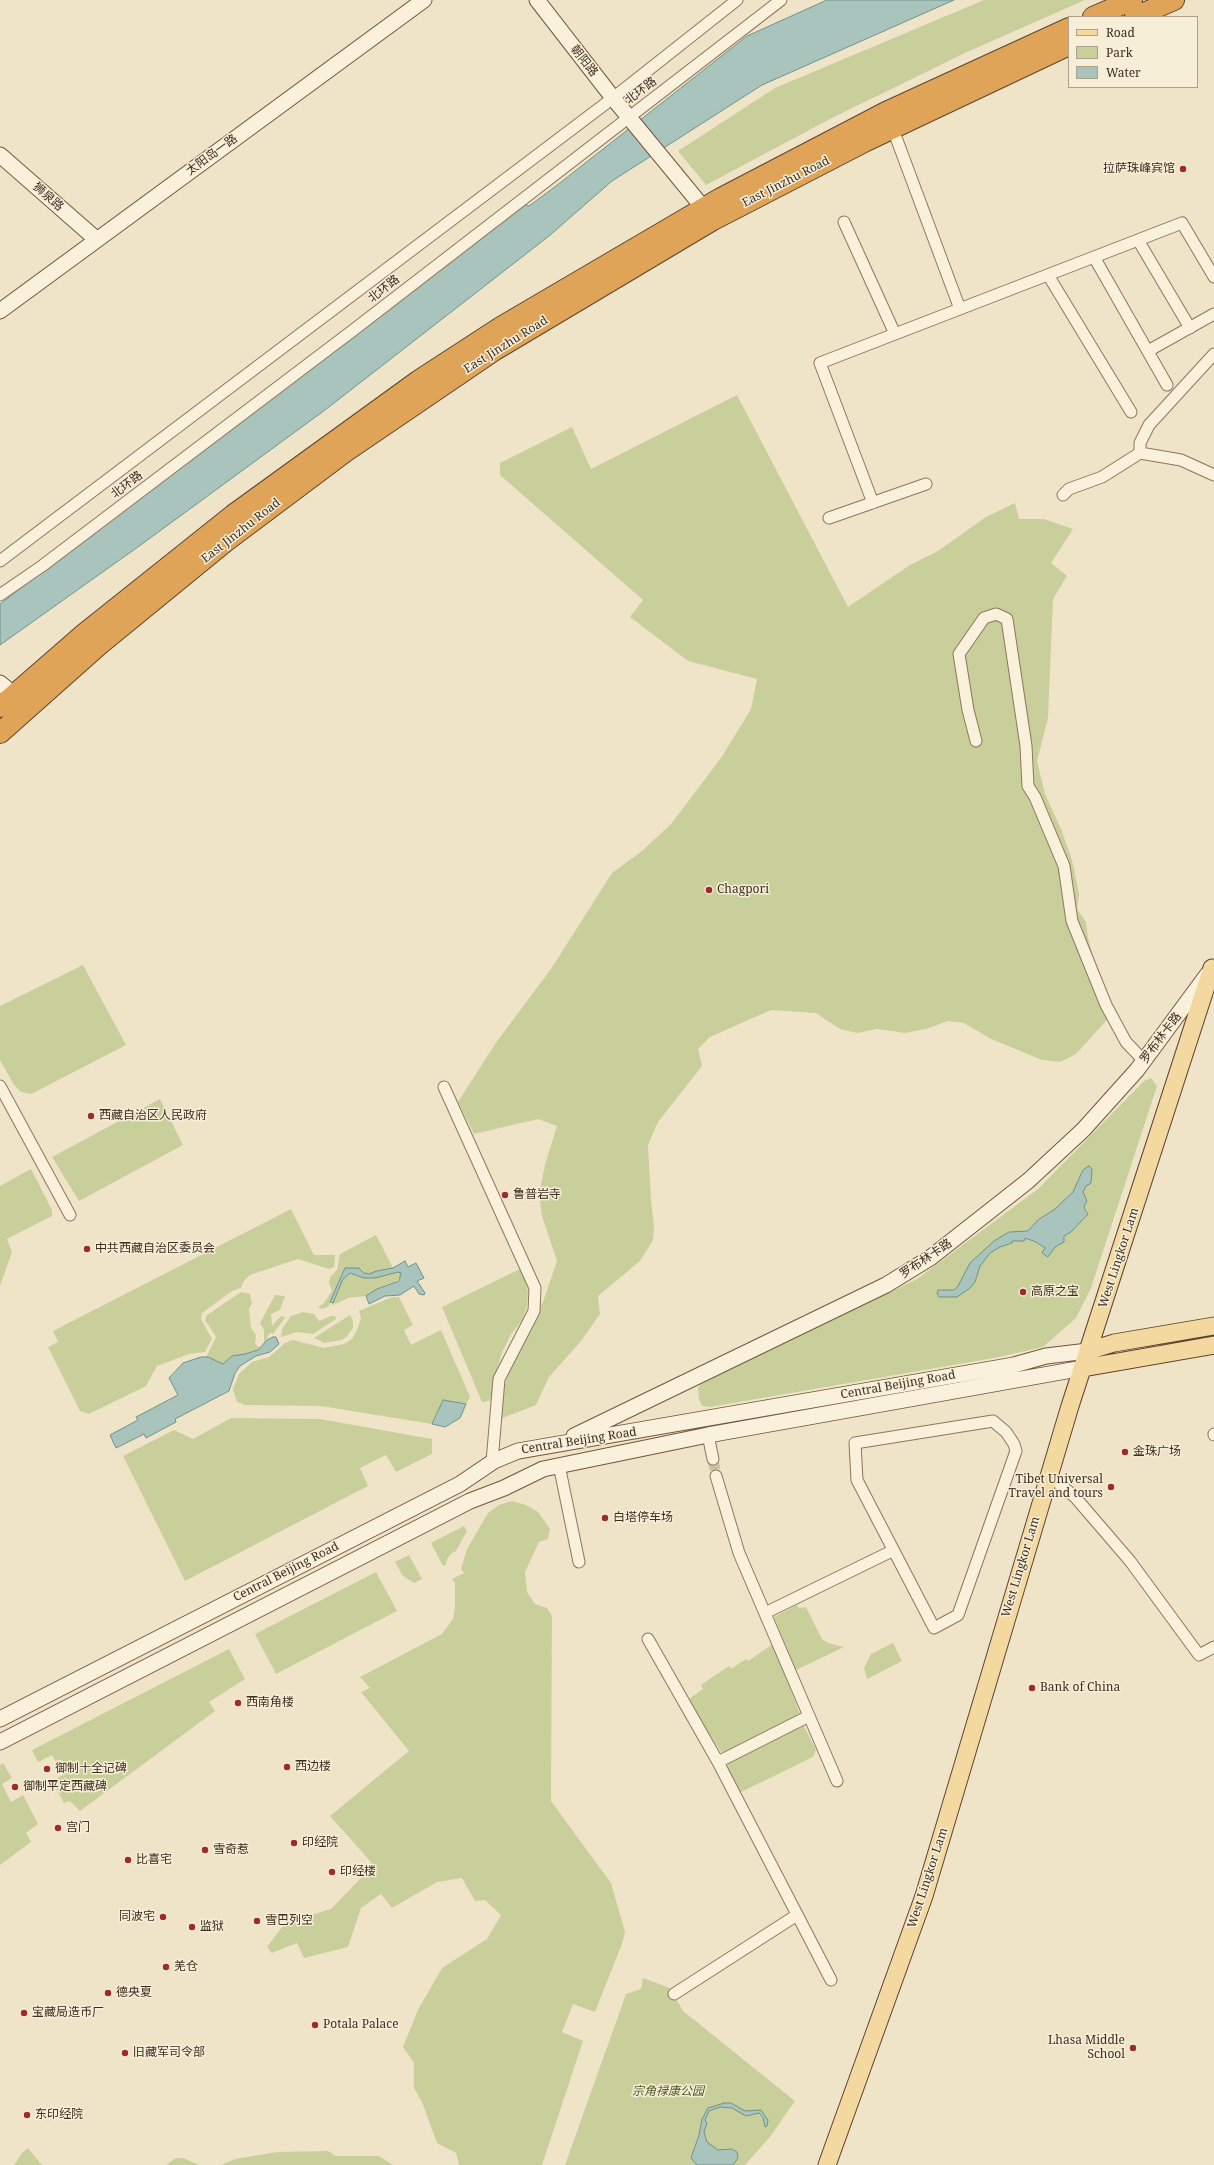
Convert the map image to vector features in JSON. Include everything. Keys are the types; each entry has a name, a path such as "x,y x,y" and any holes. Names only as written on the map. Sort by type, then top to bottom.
{"highway":[{"path":"1095,16 1132,0"},
{"path":"1136,16 1174,0"},
{"name":"East Jinzhu Road","path":"4,695 233,515 418,381 501,327 708,214 1068,29"},
{"name":"East Jinzhu Road","path":"889,120 1068,45"},
{"name":"East Jinzhu Road","path":"0,733 99,645 225,542 345,452 495,350 708,214"}],"main road":[{"name":"太阳岛一路","path":"0,310 424,0"},
{"name":"朝阳路","path":"536,0 613,98 708,214"},
{"name":"狮泉路","path":"0,155 96,239"},
{"path":"4,695 29,707"},
{"name":"罗布林卡路","path":"557,1443 886,1285 930,1258 1028,1181 1083,1130 1144,1060 1213,967"},
{"name":"West Lingkor Lam","path":"827,2165 924,1896 1082,1368 1213,967"},
{"name":"Central Beijing Road","path":"0,1719 460,1484 492,1462 518,1450 1014,1365 1046,1356 1088,1351 1114,1343 1214,1326"},
{"name":"Central Beijing Road","path":"0,1742 470,1500 504,1488 543,1469 708,1435 1214,1345"}],"street":[{"path":"0,561 613,98 737,0"},
{"name":"北环路","path":"0,595 42,566 631,119 781,0"},
{"path":"889,120 960,309"},
{"path":"844,222 895,334"},
{"path":"873,503 820,363 1182,223 1214,277"},
{"path":"1138,240 1190,328"},
{"path":"1094,257 1167,385"},
{"path":"1048,275 1131,412"},
{"path":"1148,351 1214,314"},
{"path":"1140,453 1140,443 1149,425 1214,354"},
{"path":"1063,495 1069,489 1102,477 1140,453 1180,460 1214,475"},
{"path":"829,518 926,484"},
{"path":"976,741 968,710 959,654 984,618 996,614 1007,619 1026,746 1028,786 1035,797 1064,866 1072,921 1106,1005 1126,1042 1144,1060"},
{"path":"0,1086 70,1215"},
{"path":"444,1087 535,1288 534,1311 499,1379 492,1462"},
{"path":"992,1421 1006,1432 1014,1444 1016,1451 958,1615 934,1628 892,1551 857,1480 855,1443 992,1421"},
{"path":"708,1435 713,1460"},
{"path":"559,1465 579,1562"},
{"path":"1049,1475 1075,1497 1130,1561 1199,1655 1214,1647"},
{"path":"716,1476 739,1553 837,1781"},
{"path":"765,1613 892,1551"},
{"path":"648,1639 718,1762 831,1980"},
{"path":"718,1762 809,1716"},
{"path":"674,1994 797,1915"}],"green space":[{"path":"984,0 1085,0 967,52 832,118 706,185 678,151 775,88"},
{"path":"737,395 848,607 910,565 938,551 986,517 1015,503 1019,519 1044,519 1073,529 1051,563 1067,576 1053,599 1048,718 1037,761 1045,794 1061,829 1072,860 1079,894 1077,909 1086,922 1088,938 1102,988 1115,1011 1076,1054 1060,1062 1042,1060 991,1039 964,1023 948,1021 926,1029 905,1033 877,1029 857,1033 840,1029 816,1013 771,1010 710,1037 698,1049 702,1066 658,1122 648,1145 654,1228 653,1240 640,1261 598,1296 600,1314 581,1341 549,1377 536,1405 500,1419 503,1390 511,1366 527,1331 543,1302 557,1261 542,1216 539,1195 545,1165 557,1126 538,1119 474,1134 458,1102 495,1044 551,969 612,873 642,851 671,824 721,758 751,709 757,679 688,661 630,617 643,600 500,475 500,463 572,427 591,469"},
{"path":"83,965 126,1045 31,1094 21,1092 14,1085 0,1060 0,1006"},
{"path":"1151,1078 1157,1086 1091,1288 1076,1318 1043,1347 994,1358 710,1407 702,1406 699,1399 698,1388 701,1384 917,1279 1038,1189 1144,1081"},
{"path":"160,1099 183,1145 79,1201 52,1157"},
{"path":"31,1169 52,1210 52,1216 7,1239 12,1252 0,1286 0,1186"},
{"path":"291,1209 314,1255 335,1255 334,1267 329,1269 298,1259 250,1275 243,1282 241,1288 232,1291 202,1313 201,1319 212,1339 205,1352 189,1354 157,1366 146,1386 89,1414 80,1411 48,1347 58,1342 53,1331"},
{"path":"376,1235 393,1268 366,1275 361,1269 345,1268 329,1306 322,1309 318,1307 323,1304 332,1291 329,1283 330,1277 337,1270 340,1254"},
{"path":"522,1268 528,1292 527,1306 522,1320 510,1336 501,1355 490,1401 482,1402 442,1307"},
{"path":"398,1272 401,1273 402,1277 393,1283 385,1285 366,1296 348,1298 333,1305 332,1304 343,1279 350,1273 364,1278 375,1278"},
{"path":"241,1292 250,1294 252,1304 249,1308 251,1328 256,1335 255,1344 260,1348 253,1353 232,1356 223,1364 206,1357 216,1337 205,1320 207,1315"},
{"path":"275,1295 285,1296 280,1310 271,1314 272,1326 280,1317 283,1316 285,1318 273,1334 270,1333 264,1343 264,1330 260,1323"},
{"path":"392,1297 399,1297 413,1325 404,1330 411,1345 441,1330 470,1397 466,1404 443,1400 432,1424 321,1406 245,1405 237,1402 233,1389 239,1374 252,1362 269,1357 285,1343 293,1340 324,1348 344,1344 352,1339 357,1330 361,1318 359,1311"},
{"path":"303,1312 314,1314 319,1321 331,1316 335,1316 336,1319 313,1334 297,1332 281,1337 282,1329 291,1316"},
{"path":"350,1315 353,1321 353,1328 342,1340 324,1343 314,1338"},
{"path":"231,1418 320,1419 432,1439 432,1454 396,1472 386,1455 360,1468 368,1486 185,1581 123,1456 174,1430 193,1439"},
{"path":"512,1501 526,1505 538,1512 550,1529 548,1539 539,1542 525,1572 527,1592 535,1604 547,1608 552,1616 551,1801 611,1883 625,1932 622,1944 595,2012 573,2004 562,2032 583,2041 542,2165 459,2165 456,2153 437,2143 422,2102 414,2088 414,2063 403,2047 418,2010 442,1968 487,1939 501,1915 485,1900 475,1901 462,1878 437,1882 392,1908 381,1894 361,1908 348,1947 304,1958 297,1943 272,1953 267,1947 285,1923 331,1909 362,1877 371,1862 330,1816 409,1751 361,1692 370,1688 360,1677 442,1634 453,1619 455,1607 455,1583 452,1579 464,1573 461,1569 467,1549 488,1513 499,1505"},
{"path":"464,1526 467,1531 456,1551 452,1553 447,1559 446,1565 443,1566 431,1543"},
{"path":"409,1555 422,1579 414,1583 403,1576 395,1562"},
{"path":"376,1572 397,1611 276,1674 255,1634"},
{"path":"797,1605 799,1608 806,1607 822,1639 828,1643 844,1647 796,1670 774,1617"},
{"path":"893,1643 902,1661 867,1679 864,1668 871,1654"},
{"path":"773,1644 800,1714 726,1753 721,1752 679,1685 689,1699 703,1689 701,1685 729,1666 731,1669 746,1659 748,1661"},
{"path":"229,1649 245,1679 209,1702 215,1711 80,1811 70,1801 64,1803 52,1781 63,1775 52,1755 38,1762 32,1750"},
{"path":"801,1725 804,1726 816,1750 813,1757 739,1793 727,1770 728,1763"},
{"path":"3,1763 12,1778 2,1784 11,1802 23,1795 38,1824 26,1833 31,1842 0,1865 0,1765"},
{"name":"宗角禄康公园","path":"643,1978 670,1988 683,2011 795,2101 770,2137 745,2165 565,2165 626,1994 641,1989"},
{"path":"28,2148 42,2165 14,2165 22,2153"},
{"path":"328,2151 336,2156 379,2156 393,2165 221,2165 235,2159 278,2152"},
{"path":"176,2158 183,2158 199,2165 166,2165"}],"water":[{"path":"827,0 954,0 762,85 612,181 549,236 325,410 142,544 0,645 0,604 524,204 529,206 556,186 747,36"},
{"path":"1089,1166 1092,1169 1091,1183 1086,1186 1083,1192 1087,1201 1084,1206 1088,1214 1071,1232 1064,1236 1064,1242 1055,1247 1048,1257 1042,1253 1045,1248 1036,1242 1025,1238 1024,1241 1012,1241 1012,1243 1000,1247 990,1253 980,1266 975,1282 970,1288 957,1297 939,1297 937,1293 938,1290 954,1290 958,1286 970,1263 994,1241 1009,1232 1028,1231 1038,1220 1055,1209 1073,1192 1083,1170"},
{"path":"405,1261 408,1267 416,1263 424,1278 417,1281 425,1293 424,1295 419,1294 414,1286 400,1295 385,1296 369,1304 366,1296 377,1289 399,1281 401,1273 398,1272 375,1278 364,1278 350,1273 343,1279 333,1303 330,1302 345,1268 359,1268 364,1273 369,1274 393,1268"},
{"path":"276,1337 279,1344 270,1352 256,1356 240,1366 235,1373 229,1391 175,1419 176,1422 146,1438 144,1434 116,1448 110,1435 138,1420 136,1417 178,1395 169,1378 183,1363 201,1357 208,1357 223,1364 232,1356 258,1350 267,1340"},
{"path":"443,1400 466,1404 460,1418 445,1427 432,1424"},
{"path":"724,2103 731,2103 745,2111 761,2110 768,2120 767,2126 765,2127 763,2117 759,2113 746,2116 732,2108 720,2107 709,2111 705,2120 707,2123 704,2132 707,2142 718,2150 732,2149 737,2152 738,2158 733,2165 697,2165 691,2158 699,2135 702,2119 708,2108"}],"tunnel":[{"path":"713,1459 716,1476"}],"place":[{"name":"拉萨珠峰宾馆","path":"1183,169"},
{"name":"Chagpori","path":"709,890"},
{"name":"西藏自治区人民政府","path":"91,1116"},
{"name":"鲁普岩寺","path":"505,1195"},
{"name":"中共西藏自治区委员会","path":"87,1249"},
{"name":"高原之宝","path":"1023,1292"},
{"name":"金珠广场","path":"1125,1452"},
{"name":"Tibet Universal Travel and tours","path":"1111,1487"},
{"name":"白塔停车场","path":"605,1518"},
{"name":"Bank of China","path":"1032,1688"},
{"name":"西南角楼","path":"238,1703"},
{"name":"西边楼","path":"287,1767"},
{"name":"御制十全记碑","path":"47,1769"},
{"name":"御制平定西藏碑","path":"15,1787"},
{"name":"宫门","path":"58,1828"},
{"name":"印经院","path":"294,1843"},
{"name":"雪奇惹","path":"205,1850"},
{"name":"比喜宅","path":"128,1860"},
{"name":"印经楼","path":"332,1872"},
{"name":"同波宅","path":"163,1917"},
{"name":"雪巴列空","path":"257,1921"},
{"name":"监狱","path":"192,1927"},
{"name":"羌仓","path":"166,1967"},
{"name":"德央夏","path":"108,1993"},
{"name":"宝藏局造币厂","path":"24,2013"},
{"name":"Potala Palace","path":"315,2025"},
{"name":"Lhasa Middle School","path":"1133,2048"},
{"name":"旧藏军司令部","path":"125,2053"},
{"name":"东印经院","path":"27,2115"}]}
